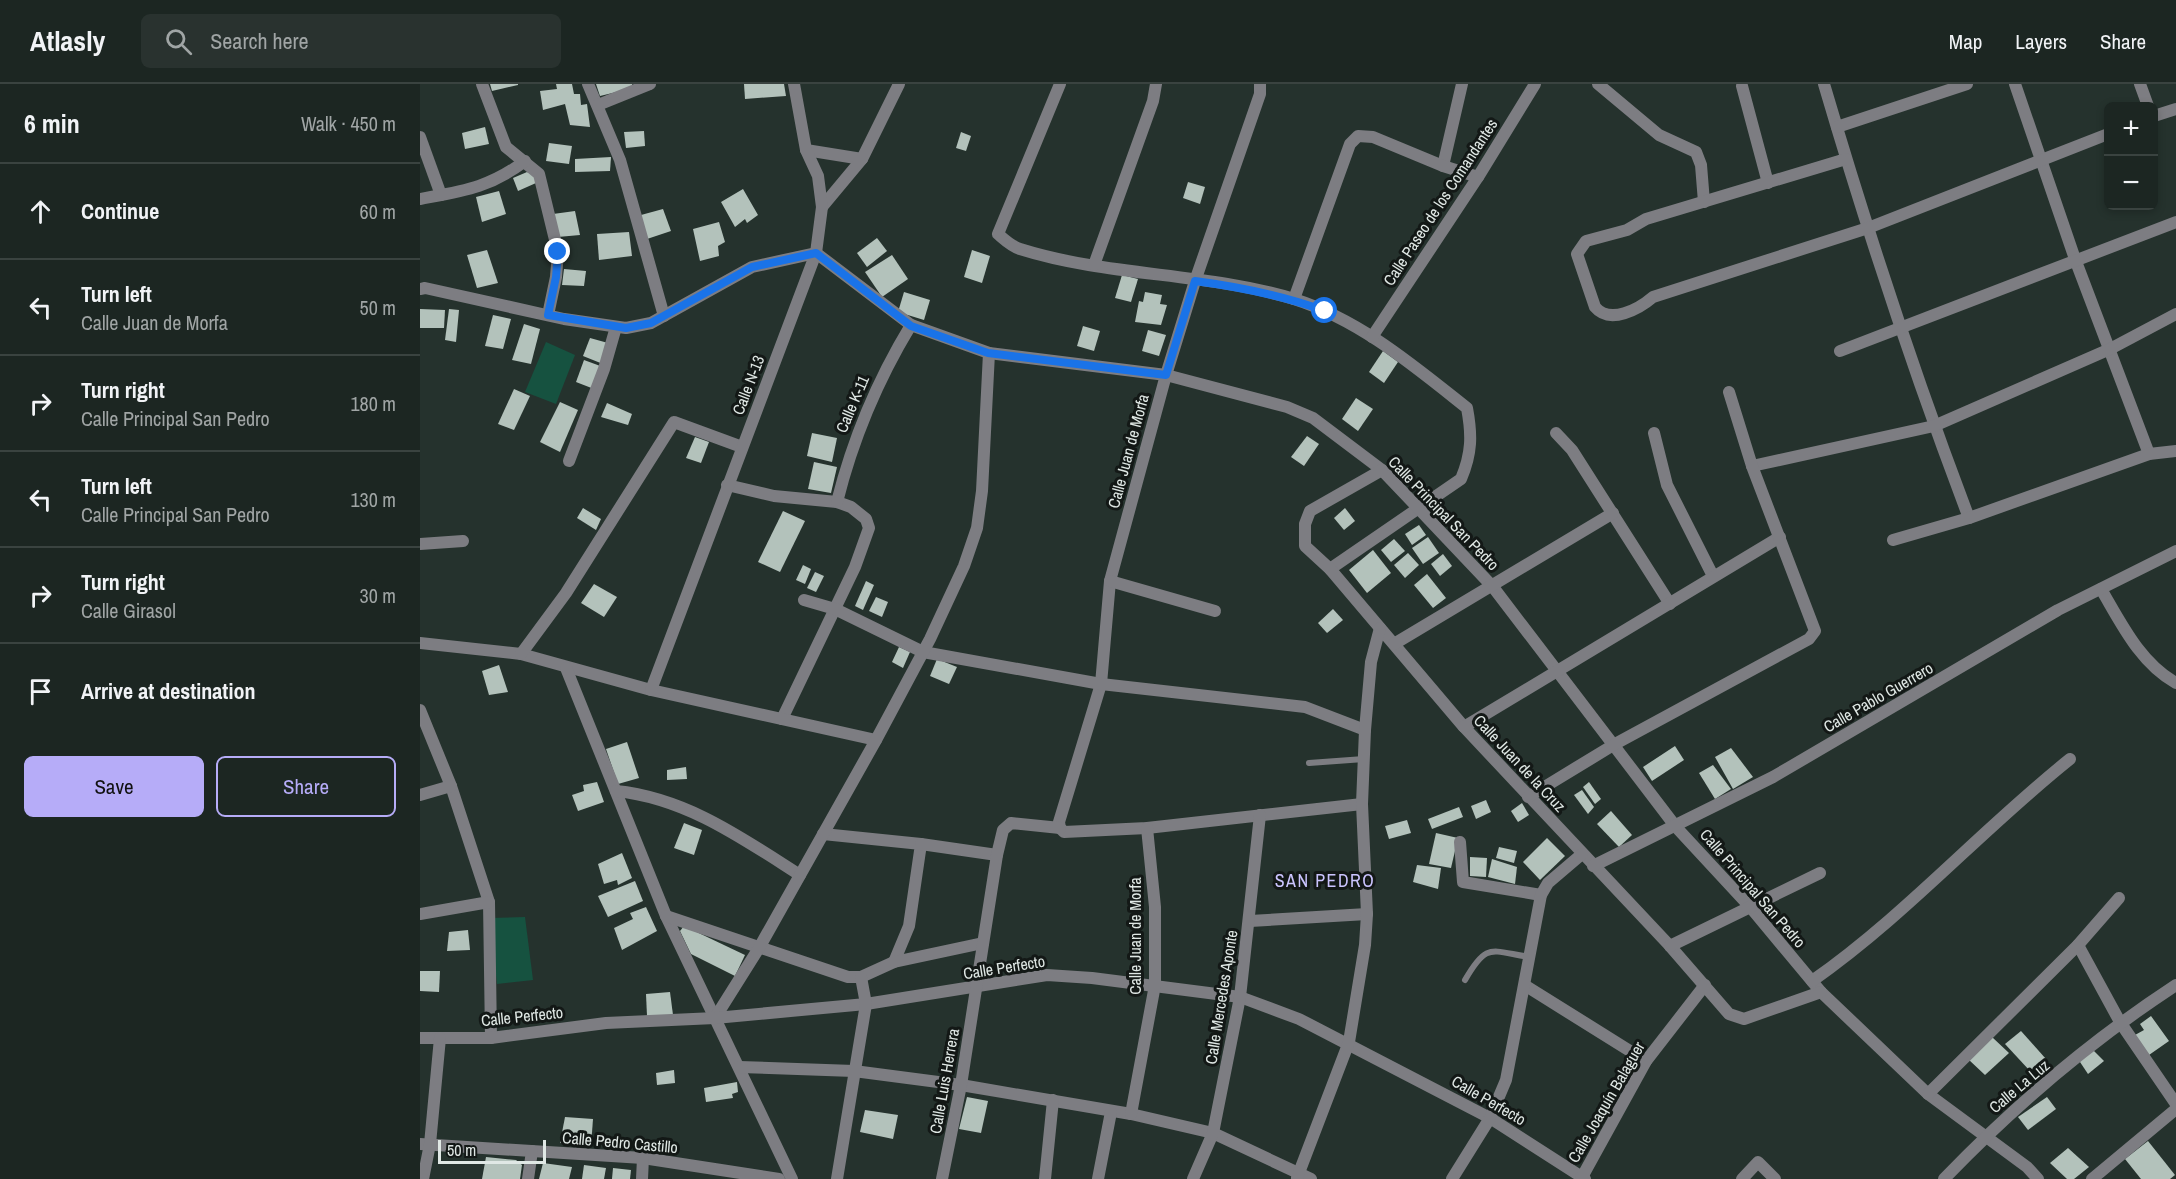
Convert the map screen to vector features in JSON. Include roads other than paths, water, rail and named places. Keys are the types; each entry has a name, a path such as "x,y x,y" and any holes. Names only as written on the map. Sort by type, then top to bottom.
{"street":[{"path":"482,84 506,147 539,174 558,252 556,277 548,315"},
{"path":"588,84 620,160 664,316"},
{"path":"598,105 650,84"},
{"name":"Calle N-13","path":"651,690 816,253 822,207 819,176 806,150 794,84"},
{"path":"822,207 862,159 899,84"},
{"path":"1060,84 998,234 1006,242 1019,249 1094,265 1243,287 1294,299 1325,311 1372,337 1467,408 1472,435 1470,459 1461,479 1329,569"},
{"path":"1094,265 1150,111 1156,84"},
{"name":"Calle Juan de Morfa","path":"1062,830 1059,822 1101,684 1110,581 1166,375 1195,281 1260,94 1260,84"},
{"path":"1443,166 1462,84"},
{"name":"Calle Paseo de los Comandantes","path":"1372,337 1478,177 1535,84"},
{"path":"1598,84 1659,135 1696,152 1701,165 1704,202"},
{"path":"1824,84 1868,228 1934,426 1969,518"},
{"path":"1837,127 1967,84"},
{"path":"2015,84 2043,160 2075,259 2149,454"},
{"path":"2140,84 2147,102"},
{"path":"1742,86 1768,183"},
{"path":"2158,115 2176,109"},
{"path":"1294,299 1350,144 1358,136 1373,137 1443,166 1478,177"},
{"path":"1846,159 1646,219 1627,230 1586,241 1577,254 1598,311 1618,314 1633,311 1653,297 1868,228 2104,136"},
{"path":"420,137 441,195"},
{"path":"806,150 862,159"},
{"path":"420,199 476,189 502,178 525,161"},
{"path":"1840,351 1902,325 2176,222"},
{"path":"420,289 425,288 548,315 626,328 651,323 752,267 816,253"},
{"name":"Calle Principal San Pedro","path":"816,253 911,326 988,353 1166,375 1252,397 1313,418 1382,470 1492,587 1676,826 1751,908 1821,992 1928,1094 2026,1167 2038,1179"},
{"path":"1752,466 1934,426 2110,349 2176,314"},
{"name":"Calle K-11","path":"837,502 849,455 866,410 886,366 911,326"},
{"path":"569,461 604,369 616,327"},
{"path":"715,1018 759,948 876,740 923,652 964,566 977,528 982,491 988,353"},
{"path":"1528,797 1615,744 1809,639 1815,631 1752,466 1729,392"},
{"path":"521,654 566,592 674,422 742,447"},
{"path":"1556,433 1572,450 1670,604"},
{"path":"1654,433 1667,485 1713,576"},
{"path":"1893,540 1969,518 2149,454 2176,452"},
{"name":"Calle Juan de la Cruz","path":"1382,470 1310,511 1305,524 1305,546 1329,569 1464,727 1670,946 1729,1014 1744,1019 1821,992"},
{"path":"727,484 774,496 837,502 859,513 866,519 869,528 855,567 782,719"},
{"path":"1394,644 1613,513"},
{"path":"1464,727 1780,537"},
{"path":"420,544 464,541"},
{"name":"Calle Pablo Guerrero","path":"1593,866 1773,777 2058,610 2176,551"},
{"path":"1110,581 1215,611"},
{"path":"2101,589 2128,635 2150,663 2176,683"},
{"path":"804,600 835,609 923,652 1101,684 1305,707 1365,730"},
{"path":"739,1067 854,1071 961,1085 1131,1114 1213,1133 1303,1177 1349,1042 1365,945 1367,914 1362,804 1365,730 1371,662 1380,628"},
{"path":"420,643 521,654 651,690 876,740"},
{"path":"566,668 666,916 792,1179"},
{"path":"420,710 451,786 489,902 491,1038"},
{"path":"1812,981 1858,949 1993,824 2070,759"},
{"path":"420,795 451,786"},
{"path":"616,791 664,801 693,811 730,830 800,875"},
{"path":"1062,830 1147,828 1362,804"},
{"name":"Calle Mercedes Aponte","path":"1192,1179 1213,1133 1240,997 1260,815"},
{"name":"Calle Luis Herrera","path":"942,1179 961,1085 997,855 1004,830 1011,823 1062,830"},
{"name":"Calle Juan de Morfa","path":"1131,1114 1155,985 1155,907 1147,828"},
{"path":"823,834 921,844 997,855"},
{"path":"1460,842 1463,882 1541,895"},
{"path":"894,962 909,926 921,844"},
{"path":"1452,1179 1490,1118 1506,1080 1526,986 1541,895 1548,884 1582,854"},
{"path":"1670,946 1820,873"},
{"path":"1928,1094 2078,945 2119,898"},
{"path":"420,914 489,902"},
{"path":"1250,921 1367,914"},
{"path":"666,916 848,977 861,977 894,962 983,942"},
{"path":"2078,945 2120,1022 2176,1104"},
{"name":"Calle Perfecto","path":"420,1038 491,1038 606,1023 715,1018 866,1004 1047,975 1155,985 1240,997 1299,1019 1349,1042 1490,1118 1583,1178"},
{"path":"837,1179 866,1004 861,977"},
{"name":"Calle Joaquín Balaguer","path":"1583,1178 1646,1060 1705,985"},
{"name":"Calle La Luz","path":"1944,1179 1985,1136 2120,1022 2176,985"},
{"path":"1526,986 1646,1060"},
{"path":"423,1179 425,1144 440,1038"},
{"path":"1045,1179 1053,1100"},
{"path":"2092,1179 2176,1109"},
{"path":"1098,1179 1111,1112"},
{"name":"Calle Pedro Castillo","path":"425,1144 643,1158 779,1179"},
{"path":"528,1179 532,1151"},
{"path":"642,1179 643,1158"},
{"path":"1743,1179 1758,1162 1775,1179"}],"lane":[{"path":"1309,763 1364,759"},
{"path":"1465,980 1479,956 1489,951 1530,957"}],"district":[{"name":"SAN PEDRO","path":"1325,881"}]}
